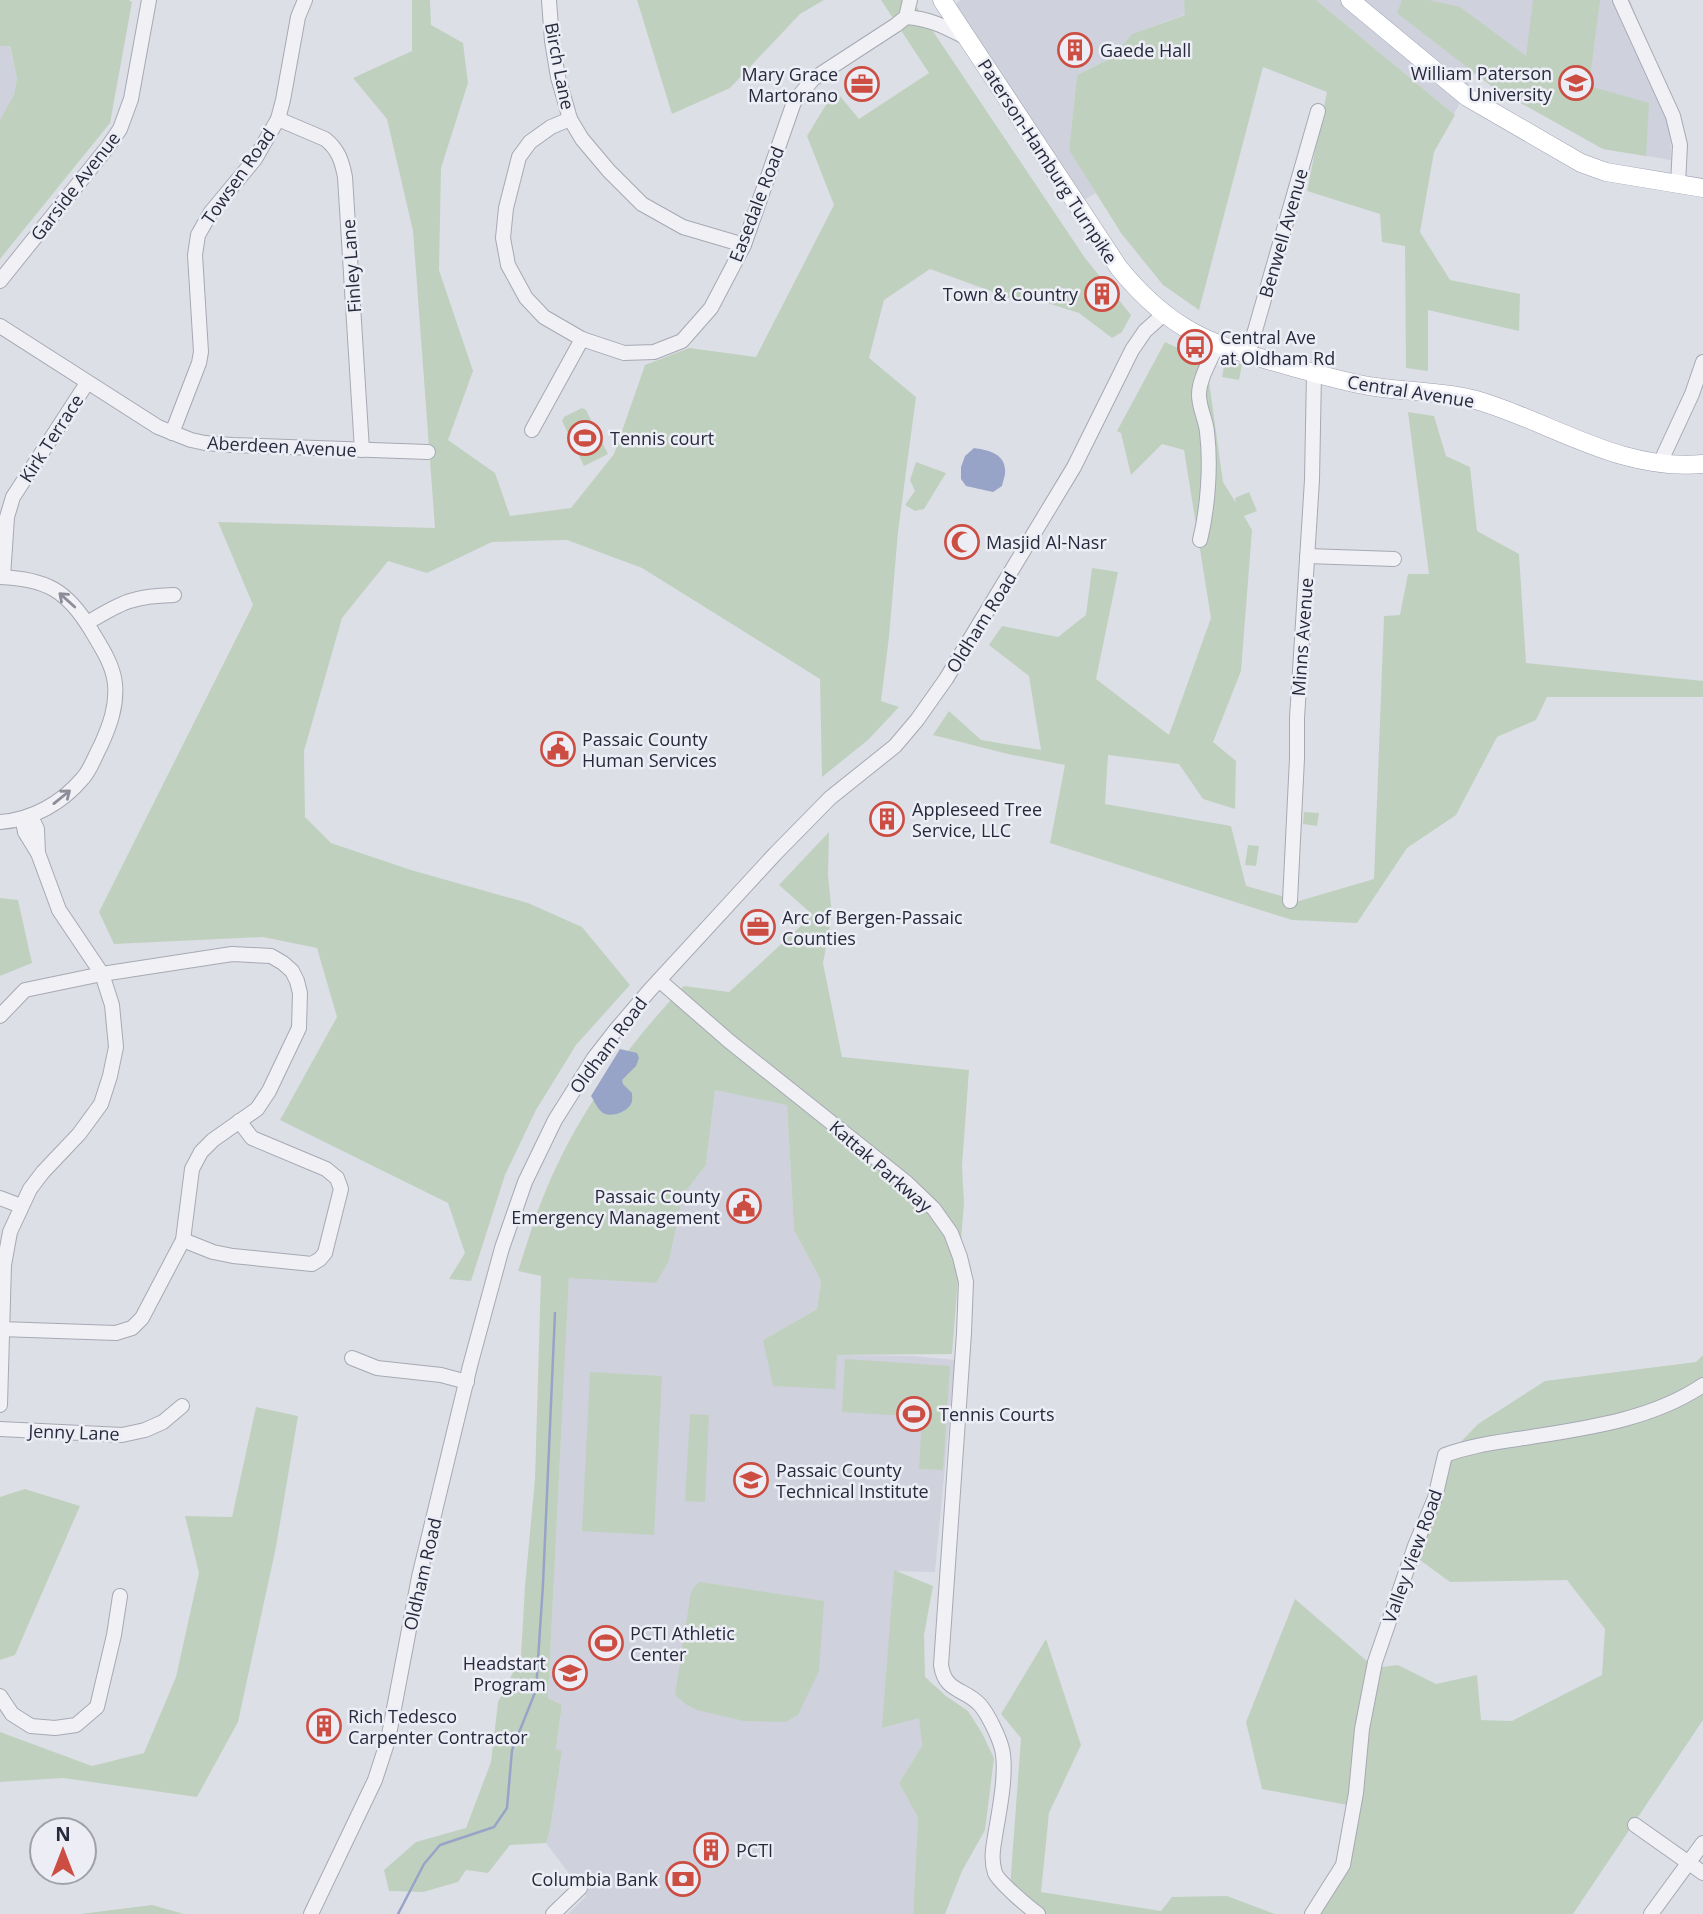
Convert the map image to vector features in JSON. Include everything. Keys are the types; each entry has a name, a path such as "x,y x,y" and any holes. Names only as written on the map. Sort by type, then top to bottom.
{"main road":[{"name":"Paterson-Hamburg Turnpike","path":"942,0 1119,268 1141,294 1164,314"},
{"path":"1350,0 1467,97 1573,159 1597,170 1703,188"},
{"name":"Central Avenue","path":"1164,314 1198,336 1248,355 1373,387 1471,398 1612,453 1641,461 1703,464"}],"street":[{"name":"Garside Avenue","path":"0,281 120,129 131,99 149,0"},
{"name":"Towsen Road","path":"172,433 201,352 195,255 198,235 211,212 254,159 278,119 298,16 305,0"},
{"name":"Birch Lane","path":"549,0 558,77 570,119 582,139 642,204 683,227 744,245"},
{"path":"910,0 906,16 936,22 968,39"},
{"path":"1620,0 1673,116 1680,145 1678,184"},
{"name":"Easedale Road","path":"570,119 551,127 530,142 519,157 506,208 503,237 508,265 526,298 544,317 582,339 624,353 654,352 682,341 711,308 744,245 794,102 813,79 906,16"},
{"name":"Benwell Avenue","path":"1248,355 1318,111"},
{"name":"Finley Lane","path":"278,119 325,139 342,159 362,450"},
{"name":"Oldham Road","path":"311,1914 382,1760 419,1577 502,1248 525,1182 555,1120 594,1058 659,979 830,798 882,758 911,728 946,679 1048,511 1086,445 1132,350 1145,331 1164,314"},
{"name":"Aberdeen Avenue","path":"0,326 158,427 205,443 428,452"},
{"path":"533,430 582,339"},
{"path":"1200,540 1205,516 1208,443 1199,396 1201,382 1217,345"},
{"path":"1660,463 1692,394 1703,362"},
{"name":"Minns Avenue","path":"1290,901 1297,718 1312,480 1314,373"},
{"name":"Kirk Terrace","path":"2,577 7,517 13,497 87,383"},
{"path":"1307,556 1394,559"},
{"path":"0,822 27,817 53,804 83,778 111,722 114,709 114,675 106,654 87,623 69,601 49,586 31,579 2,577"},
{"path":"87,623 129,600 174,595"},
{"path":"0,1405 6,1249 13,1225 30,1189 87,1125 100,1104 114,1060 116,1034 112,1005 102,974 59,910 38,853 25,832 23,822 27,817"},
{"path":"0,1016 25,990 102,974 232,954 271,956 284,962 292,971 300,993 299,1027 263,1100 257,1109 213,1140 201,1152 192,1170 183,1240 142,1318 132,1328 116,1333 2,1329"},
{"name":"Kattak Parkway","path":"659,979 729,1041 907,1183 934,1209 950,1233 960,1257 966,1282 964,1333 940,1665 946,1681 982,1707 996,1735 1003,1757 1000,1805 992,1848 995,1874 1038,1914"},
{"path":"183,1240 213,1252 233,1256 312,1264 320,1259 328,1247 341,1189 337,1178 326,1170 252,1138 239,1122"},
{"path":"0,1198 21,1206"},
{"path":"352,1358 377,1368 441,1375 467,1382"},
{"name":"Valley View Road","path":"1312,1914 1343,1865 1356,1793 1362,1729 1375,1662 1415,1546 1435,1498 1445,1455 1474,1446 1629,1417 1695,1391 1703,1385"},
{"name":"Jenny Lane","path":"0,1429 122,1435 145,1430 163,1422 182,1406"},
{"path":"0,1696 12,1714 31,1726 55,1728 76,1725 96,1707 114,1635 120,1596"},
{"path":"1635,1825 1703,1873"},
{"path":"1651,1914 1703,1843"},
{"path":"553,1914 580,1888"}],"shaded area":[{"path":"961,0 1184,0 1186,14 1132,34 1113,57 1077,75 1069,150 1096,193 1082,201 955,5"},
{"name":"William Paterson University","path":"1316,0 1630,0 1660,78 1670,90 1671,160 1603,149 1494,88 1475,73 1454,114"},
{"path":"0,6 17,78 14,95 0,120"},
{"name":"Passaic County Technical Institute","path":"715,1090 787,1104 794,1230 821,1281 817,1309 763,1340 837,1355 913,1356 955,1360 935,1572 894,1571 883,1728 919,1717 922,1746 899,1783 918,1816 913,1914 568,1914 586,1896 546,1843 562,1751 556,1750 562,1705 548,1698 569,1277 669,1261 683,1195 706,1165"}],"green space":[{"path":"0,0 132,2 110,123 0,259 0,120 14,95 17,78 10,46 0,46"},
{"path":"412,0 430,0 431,25 463,43 468,83 441,168 439,270 473,371 448,440 495,473 510,516 571,508 614,454 645,365 689,348 756,357 834,205 807,136 835,90 859,119 929,73 881,0 912,0 1085,258 1131,315 1122,332 1112,338 1079,313 1044,302 1018,301 930,269 884,300 869,358 916,397 898,532 881,701 899,707 868,740 822,777 820,679 642,568 567,540 492,542 427,573 388,561 342,618 304,751 305,817 331,843 411,870 528,903 582,927 630,985 576,1045 536,1110 505,1175 471,1281 449,1279 465,1253 448,1203 280,1120 337,1017 317,948 263,937 114,944 99,912 253,605 218,522 435,528 413,231 387,119 353,78 412,51"},
{"path":"637,0 824,0 800,14 730,88 672,114"},
{"path":"1184,0 1316,0 1455,115 1434,152 1420,232 1450,280 1520,294 1519,331 1428,310 1428,371 1406,368 1405,246 1382,242 1380,214 1307,191 1327,92 1263,67 1199,310 1163,285 1121,233 1069,150 1077,75 1113,57 1132,34 1185,15"},
{"path":"1402,0 1429,0 1460,7 1526,56 1533,0 1600,0 1589,86 1649,103 1646,156 1603,149 1494,88 1397,13"},
{"path":"1165,342 1212,364 1208,374 1223,482 1236,503 1235,498 1249,492 1257,511 1244,516 1252,530 1241,671 1213,742 1236,761 1235,809 1203,799 1179,764 1108,755 1105,804 1231,826 1246,886 1299,901 1374,879 1384,616 1400,615 1408,574 1429,574 1408,412 1434,416 1446,456 1470,467 1477,531 1519,554 1526,663 1703,681 1703,697 1547,697 1536,720 1497,737 1456,815 1407,848 1357,923 1292,920 1050,843 1065,765 933,735 949,711 981,740 1041,750 1029,676 989,645 1002,626 1058,637 1086,615 1092,568 1118,572 1096,679 1169,735 1211,618 1184,450 1162,444 1131,475 1121,433 1117,431"},
{"path":"1225,361 1242,364 1239,380 1222,377"},
{"name":"Tennis court","path":"582,408 586,410 608,454 584,466 562,421 564,417"},
{"path":"916,462 946,473 924,509 915,511 905,505 915,491 910,480"},
{"path":"1304,812 1319,813 1317,826 1303,824"},
{"path":"829,832 828,875 832,915 823,963 842,1057 969,1070 962,1166 964,1203 952,1354 837,1355 835,1389 773,1386 763,1340 817,1309 821,1281 794,1230 787,1105 715,1090 706,1165 683,1195 669,1261 656,1283 569,1278 548,1698 562,1705 556,1749 562,1751 546,1843 510,1845 488,1873 466,1870 458,1882 423,1892 389,1891 384,1870 416,1842 466,1828 491,1762 498,1702 521,1657 535,1479 541,1276 518,1271 546,1190 589,1107 643,1032 684,986 729,992 813,915 779,885"},
{"path":"1248,845 1259,846 1256,866 1245,865"},
{"path":"0,898 18,900 32,963 0,976"},
{"path":"1703,1355 1703,1720 1573,1914 1318,1914 1358,1807 1262,1789 1246,1722 1295,1599 1375,1668 1398,1665 1436,1684 1477,1675 1481,1720 1512,1721 1602,1675 1605,1629 1567,1580 1450,1582 1413,1555 1454,1449 1478,1424 1545,1381 1696,1362"},
{"name":"Tennis Courts","path":"845,1359 950,1366 943,1470 919,1469 922,1417 842,1412"},
{"path":"590,1372 662,1376 654,1535 582,1531"},
{"path":"256,1407 298,1416 276,1547 238,1722 197,1797 63,1778 0,1782 0,1732 92,1766 144,1753 176,1677 199,1573 185,1516 232,1517"},
{"path":"690,1414 709,1415 705,1502 685,1501"},
{"path":"25,1489 80,1506 15,1655 0,1660 0,1497"},
{"path":"894,1570 933,1586 924,1635 925,1677 968,1711 994,1758 985,1830 962,1871 945,1914 913,1914 918,1817 899,1783 922,1746 919,1718 882,1728"},
{"path":"700,1582 824,1601 819,1671 798,1715 785,1722 744,1721 697,1710 675,1695 691,1592"},
{"path":"1046,1639 1081,1745 1049,1813 1041,1892 1161,1911 1172,1897 1227,1896 1275,1914 1025,1914 1009,1901 1021,1738 1001,1714"},
{"path":"152,1905 184,1914 80,1914"}],"water":[{"path":"974,448 994,453 1002,459 1005,473 1002,486 993,492 966,486 961,479 965,456"},
{"path":"620,1049 637,1053 639,1058 636,1066 622,1080 632,1093 632,1101 624,1111 608,1115 600,1111 591,1096"}],"waterway":[{"path":"398,1914 424,1864 440,1845 494,1827 507,1808 512,1750 536,1690 555,1313"}],"place":[{"name":"Gaede Hall","path":"1075,50"},
{"name":"William Paterson University","path":"1576,83"},
{"name":"Mary Grace Martorano","path":"862,84"},
{"name":"Town & Country","path":"1102,294"},
{"name":"Central Ave at Oldham Rd","path":"1195,347"},
{"name":"Tennis court","path":"585,438"},
{"name":"Masjid Al-Nasr","path":"962,542"},
{"name":"Passaic County Human Services","path":"558,749"},
{"name":"Appleseed Tree Service, LLC","path":"887,819"},
{"name":"Arc of Bergen-Passaic Counties","path":"758,927"},
{"name":"Passaic County Emergency Management","path":"744,1206"},
{"name":"Tennis Courts","path":"914,1414"},
{"name":"Passaic County Technical Institute","path":"751,1480"},
{"name":"PCTI Athletic Center","path":"606,1643"},
{"name":"Headstart Program","path":"570,1673"},
{"name":"Rich Tedesco Carpenter Contractor","path":"324,1726"},
{"name":"PCTI","path":"711,1850"},
{"name":"Columbia Bank","path":"683,1879"}]}
